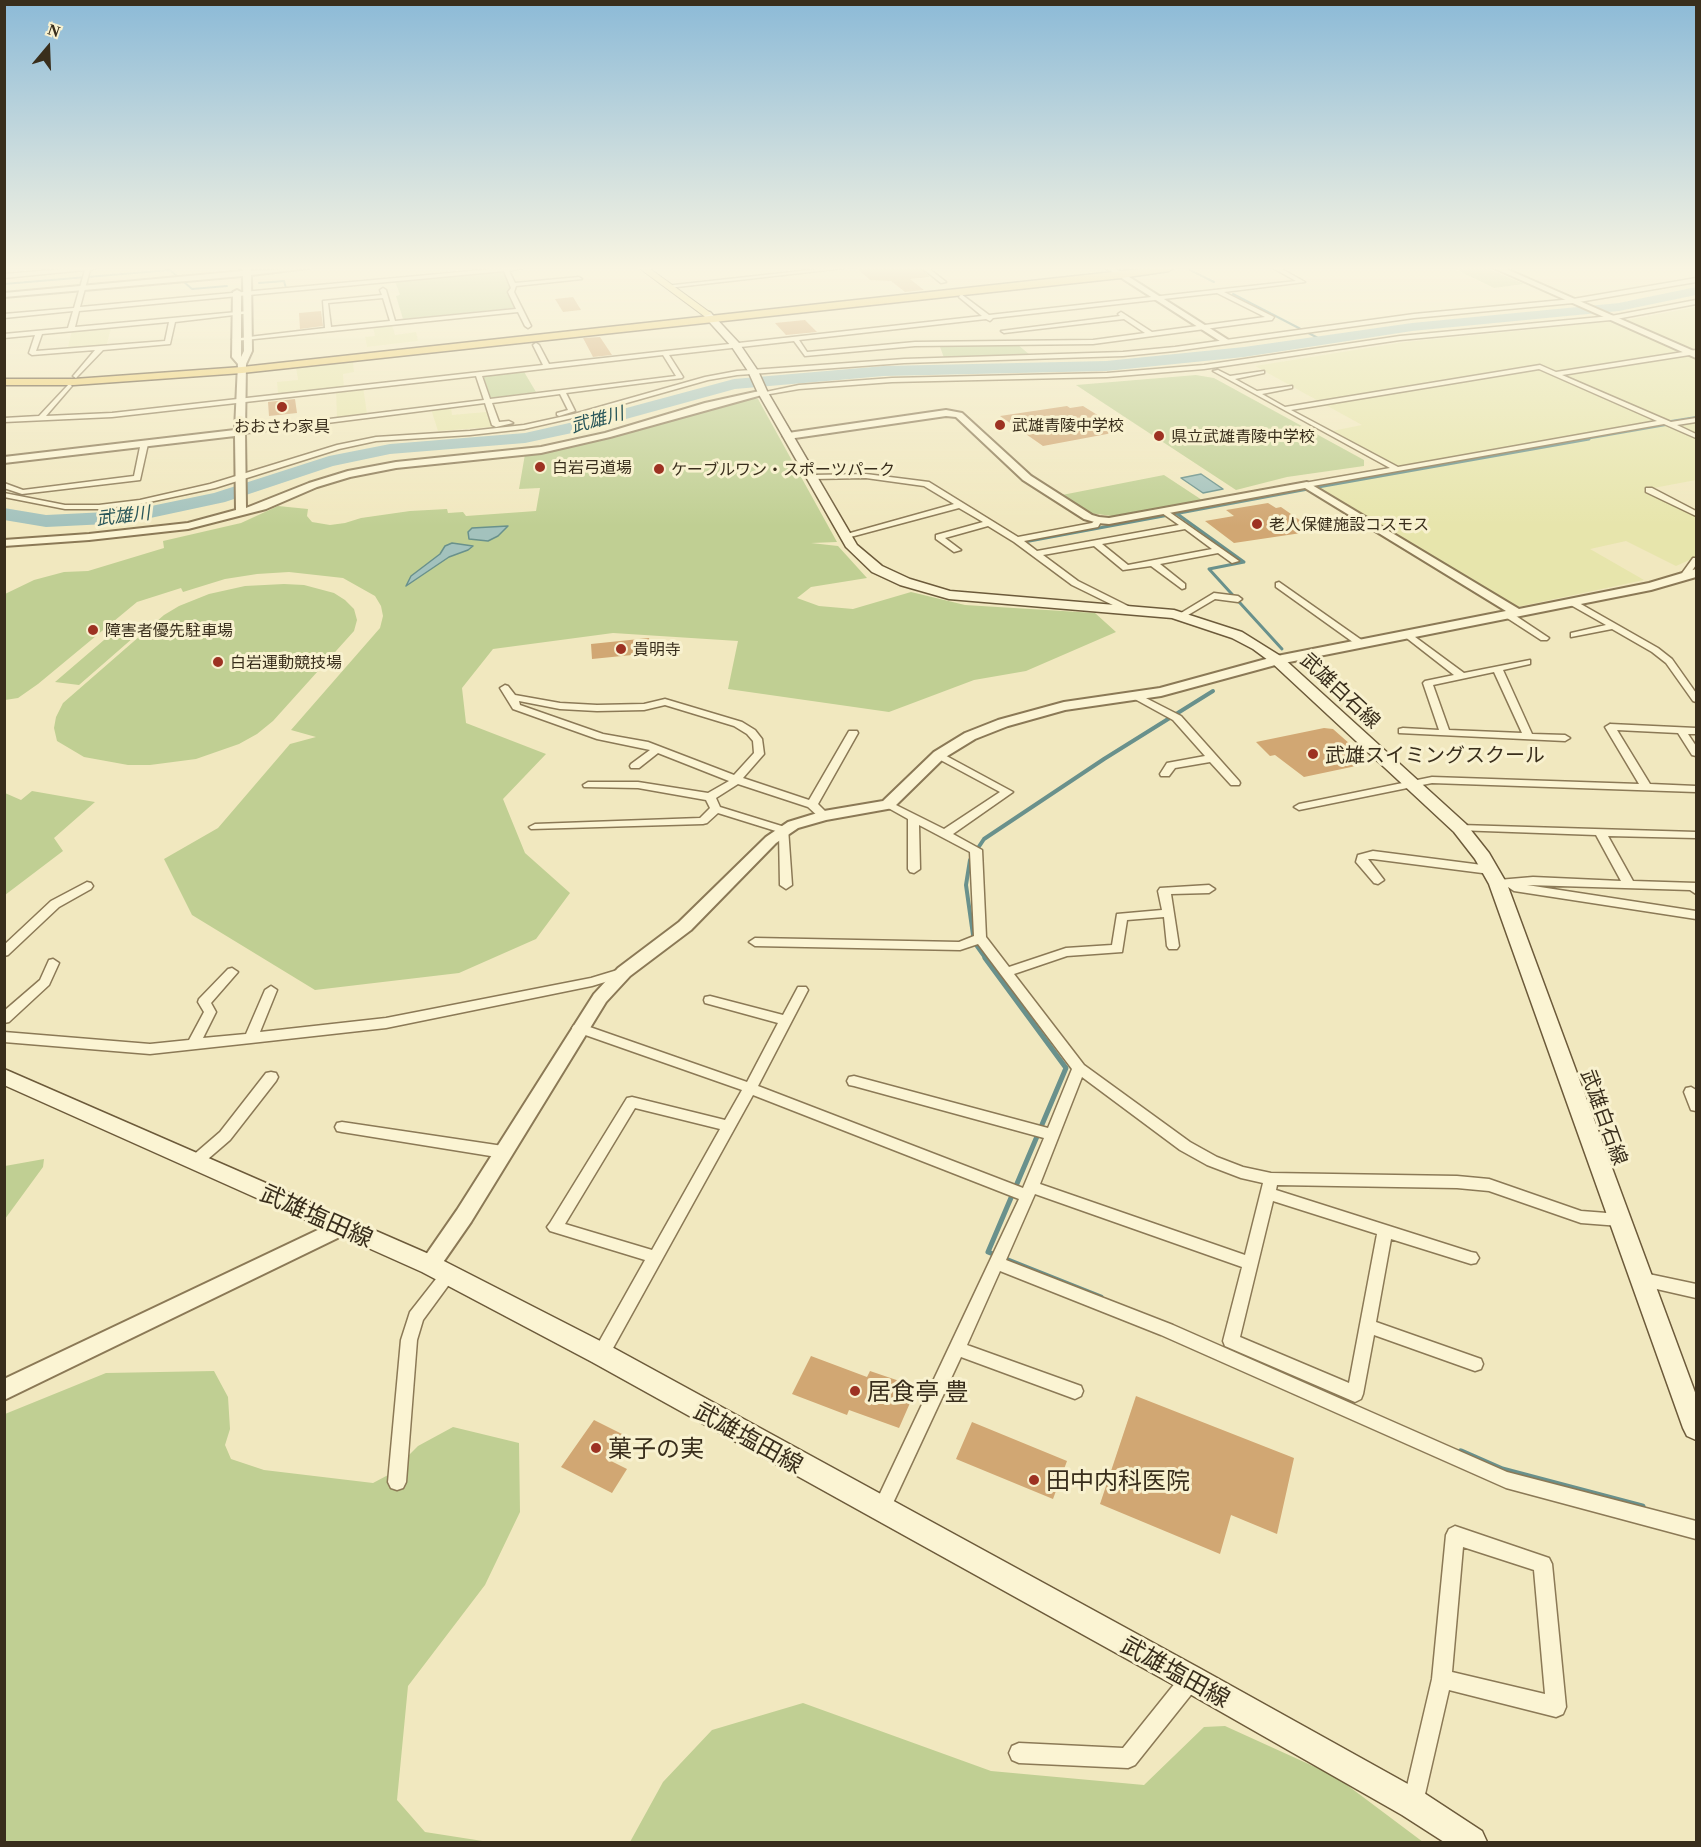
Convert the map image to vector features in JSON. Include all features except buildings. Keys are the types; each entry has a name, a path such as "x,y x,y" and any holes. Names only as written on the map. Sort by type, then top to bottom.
{"highway":[{"path":"4,379 74,382 362,354"},
{"path":"4,379 242,367"}],"main road":[{"name":"武雄白石線","path":"742,354 846,537 858,554 877,569 905,582 935,591 979,599 1127,609 1180,616 1237,635 1276,660 1460,828 1483,857 1494,877 1644,1280 1696,1428"},
{"name":"武雄塩田線","path":"4,1076 439,1270 601,1354 881,1510 1191,1678 1413,1804 1471,1842"}],"street":[{"path":"76,376 95,354"},
{"path":"236,354 242,367"},
{"path":"241,510 242,367 247,354"},
{"path":"541,354 547,366"},
{"path":"4,420 112,415 654,354"},
{"path":"4,460 680,377 666,354"},
{"path":"1033,354 1037,357"},
{"path":"4,495 41,504 99,507 140,502 240,479 337,447 376,439 524,427 575,416 707,378 753,371 903,361 1117,354"},
{"path":"4,543 89,537 188,526 348,474 402,464 541,450 607,435 705,406 763,392 881,380 1156,372 1291,354"},
{"path":"1555,374 1687,354"},
{"path":"1284,409 1540,367 1696,436"},
{"path":"1216,371 1397,469"},
{"path":"1230,378 1262,372"},
{"path":"478,374 496,425 572,411 562,391"},
{"path":"40,419 69,386"},
{"path":"1257,393 1290,387"},
{"path":"788,436 946,413 959,415 1027,478 1089,518 1109,521 1168,513 1397,469 1434,465 1696,420"},
{"path":"4,484 22,492 137,478 144,444"},
{"path":"812,477 866,476 926,484 1017,540 1075,583 1127,609"},
{"path":"1307,485 1512,613 1544,638"},
{"path":"1648,490 1694,511"},
{"path":"846,537 960,505"},
{"path":"1168,513 1235,561"},
{"path":"1017,540 1095,525 1098,520"},
{"path":"957,550 939,537 989,523"},
{"path":"1036,554 1186,526"},
{"path":"1096,543 1126,568 1219,550"},
{"path":"888,805 939,754 970,736 1003,723 1064,706 1161,692 1276,660 1651,586 1690,574 1696,560"},
{"path":"1152,563 1182,586"},
{"path":"1279,585 1360,643"},
{"path":"1180,616 1214,596 1233,598"},
{"path":"1572,602 1655,650 1669,661 1696,699"},
{"path":"1574,635 1614,626"},
{"path":"1407,634 1462,676"},
{"path":"1445,733 1428,683 1527,662"},
{"path":"1497,668 1528,736"},
{"path":"505,688 516,707 601,737 644,744 818,810 888,805 975,850 980,938 1079,1068 1185,1146 1212,1161 1385,1231 1471,1258"},
{"path":"1136,696 1175,716 1235,783"},
{"path":"512,697 560,706 597,708 644,707 665,702 738,724 751,732 758,741 759,754 740,773 737,780 711,797 638,785 588,785"},
{"path":"1647,788 1610,727 1696,731"},
{"path":"1681,730 1696,753"},
{"path":"1403,731 1565,738"},
{"path":"397,1482 409,1340 416,1317 464,1216 579,1028 600,998 624,972 685,926 771,840 818,810 853,733"},
{"path":"635,765 657,749"},
{"path":"939,754 1008,792 945,834"},
{"path":"1165,774 1171,765 1213,758"},
{"path":"1299,807 1432,780 1696,789"},
{"path":"711,797 716,809"},
{"path":"716,809 784,830"},
{"path":"535,827 703,820 716,809"},
{"path":"914,818 914,868"},
{"path":"1460,828 1696,835"},
{"path":"784,830 786,885"},
{"path":"1600,832 1629,884"},
{"path":"1378,879 1362,862 1362,856 1373,855 1696,915"},
{"path":"1494,877 1696,887 1696,890"},
{"path":"4,952 55,904 87,886"},
{"path":"1173,946 1164,891 1209,889"},
{"path":"1006,972 1066,952 1118,949 1121,917 1169,913"},
{"path":"755,942 960,946 980,938"},
{"path":"4,1019 45,982 53,963"},
{"path":"193,1044 210,1012 204,1002 232,972"},
{"path":"4,1037 150,1049 386,1023 592,982 624,972"},
{"path":"251,1038 271,990"},
{"path":"601,1354 750,1088 802,990"},
{"path":"710,1000 786,1020"},
{"path":"579,1028 1030,1191 1250,1263"},
{"path":"881,1510 1030,1191 1079,1068"},
{"path":"196,1161 225,1136 271,1077"},
{"path":"854,1081 1051,1135"},
{"path":"1691,1092 1696,1106"},
{"path":"655,1257 555,1227 632,1102 728,1126"},
{"path":"342,1127 503,1152"},
{"path":"1269,1186 1457,1182 1489,1185 1581,1217 1620,1220"},
{"path":"1269,1186 1231,1341 1355,1394 1385,1231"},
{"path":"4,1390 343,1226"},
{"path":"996,1263 1167,1330 1506,1480 1696,1530"},
{"path":"1644,1280 1696,1291"},
{"path":"1367,1326 1475,1364"},
{"path":"957,1348 1075,1391"},
{"path":"1413,1804 1442,1679 1455,1535 1543,1564 1556,1707 1442,1679"},
{"path":"1019,1753 1128,1758 1191,1678"}],"shaded area":[{"path":"1329,354 1696,354 1696,480 1643,490 1696,517 1696,557 1676,566 1626,541 1590,549 1644,580 1517,607 1313,486 1403,470 1332,431 1362,425 1255,366"},
{"path":"353,361 354,372 343,374 344,388 363,386 367,414 337,418 336,388 278,394 277,382 298,380 296,367"},
{"path":"451,407 452,415 486,412 492,427 438,431 431,409"}],"green space":[{"path":"943,354 1030,355 944,358"},
{"path":"523,370 536,392 491,398 483,375"},
{"path":"1196,375 1214,378 1364,460 1364,466 1287,477 1236,490 1076,385"},
{"path":"752,398 758,399 837,542 811,543 838,546 867,578 811,587 797,598 819,606 853,609 911,592 965,605 1095,613 1116,632 1026,671 974,680 889,712 728,689 738,641 613,633 493,649 462,688 466,723 546,754 503,799 525,853 570,893 536,939 459,973 315,990 192,915 164,859 218,828 290,744 316,737 291,730 380,628 383,616 381,606 375,596 343,578 289,572 225,579 183,592 181,588 137,602 38,684 18,698 5,700 5,594 34,580 64,572 88,571 164,548 163,541 241,523 278,506 308,509 307,516 312,522 330,525 410,511 447,509 448,513 463,512 466,516 536,511 540,488 519,489 525,454"},
{"path":"1164,475 1202,500 1112,516 1090,513 1062,495"},
{"name":"白岩運動競技場","path":"304,585 334,593 354,609 357,620 354,631 273,721 257,734 239,744 196,759 150,765 128,765 84,757 57,741 54,728 56,717 63,703 164,615 179,606 209,594 245,586"},
{"path":"118,628 141,631 79,685 55,682"},
{"path":"32,791 95,802 54,838 63,851 5,895 5,793 21,800"},
{"path":"44,1159 43,1167 5,1219 5,1166"},
{"path":"214,1371 228,1397 230,1429 225,1445 231,1459 264,1470 373,1483 390,1474 418,1446 453,1427 519,1443 520,1512 485,1585 408,1686 397,1800 425,1832 489,1842 5,1842 5,1414 106,1373"},
{"path":"803,1703 991,1771 1144,1785 1204,1727 1225,1726 1335,1776 1423,1842 630,1842 663,1782 712,1730"}],"water":[{"path":"1201,474 1223,489 1203,493 1181,478"},
{"path":"508,526 498,536 488,541 469,539 468,532 472,528"},
{"path":"452,543 473,546 449,557 406,586 411,576 440,554 445,546"}],"waterway":[{"name":"武雄川","path":"4,514 46,521 127,517 218,498 329,461 390,449 525,438 580,426 734,384 884,371 1106,366 1222,354"},
{"path":"1580,440 1666,425 1671,421 1696,417"},
{"path":"1318,487 1589,439"},
{"path":"1177,514 1308,489"},
{"path":"1024,542 1177,514"},
{"path":"1177,514 1244,562 1209,569 1282,649"},
{"path":"986,959 974,942 966,885 970,860 984,839 1104,759 1213,691"},
{"path":"985,958 1066,1068 988,1252 1101,1297"},
{"path":"1461,1452 1502,1470 1642,1507"}],"place":[{"name":"おおさわ家具","path":"282,407"},
{"name":"武雄青陵中学校","path":"1000,425"},
{"name":"県立武雄青陵中学校","path":"1159,436"},
{"name":"白岩弓道場","path":"540,467"},
{"name":"ケーブルワン・スポーツパーク","path":"659,469"},
{"name":"老人保健施設コスモス","path":"1257,524"},
{"name":"障害者優先駐車場","path":"93,630"},
{"name":"貴明寺","path":"621,649"},
{"name":"白岩運動競技場","path":"218,662"},
{"name":"武雄スイミングスクール","path":"1313,754"},
{"name":"居食亭 豊","path":"855,1391"},
{"name":"菓子の実","path":"596,1448"},
{"name":"田中内科医院","path":"1034,1480"}]}
